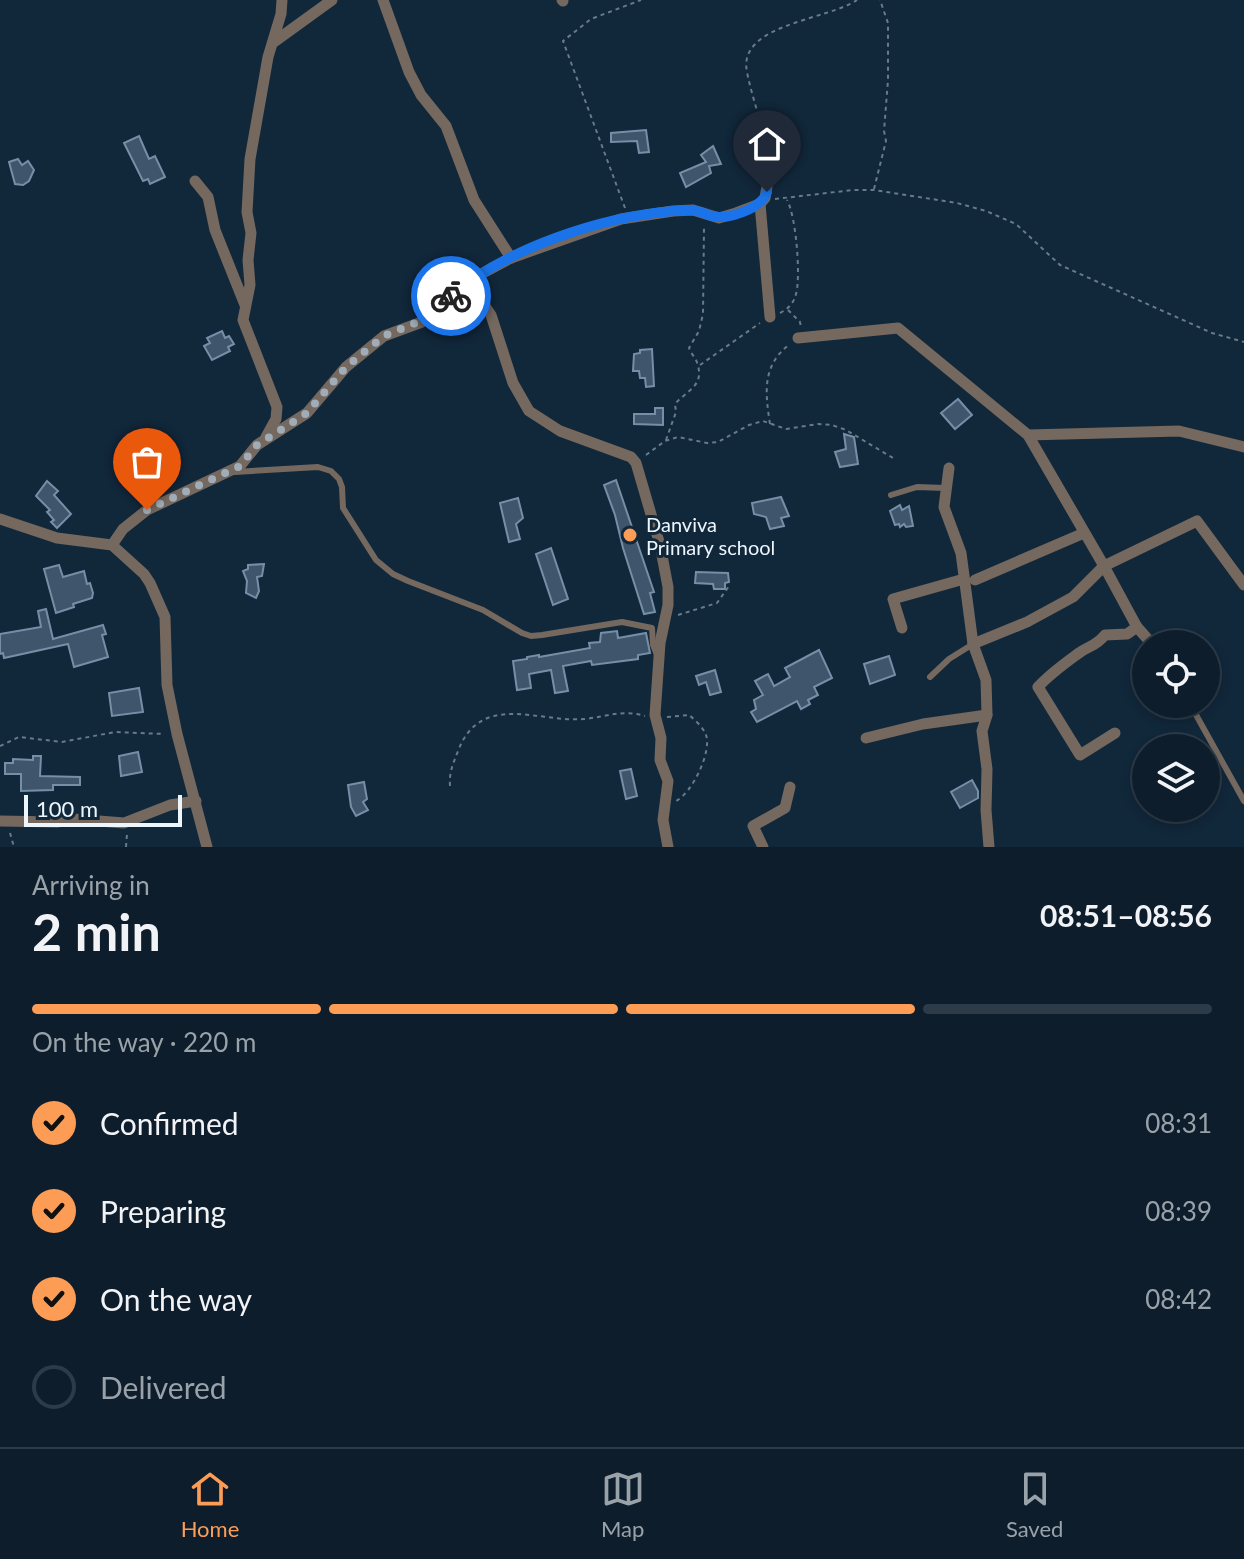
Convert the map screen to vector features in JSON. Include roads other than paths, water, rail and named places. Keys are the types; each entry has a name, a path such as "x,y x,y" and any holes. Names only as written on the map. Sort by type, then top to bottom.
{"street":[{"path":"266,438 276,419 277,407 244,324 250,285 248,260 251,233 247,212 250,159 268,57 282,0"},
{"path":"274,42 332,0"},
{"path":"383,0 409,72 421,95 446,126 474,200 511,258"},
{"path":"769,175 763,201 770,317"},
{"path":"195,181 208,197 215,230 245,306"},
{"path":"112,545 123,529 147,510 243,464 257,445 307,413 346,367 384,336 430,317 468,281 511,258 605,222 693,210 723,217 763,201"},
{"path":"468,281 491,315 513,383 529,411 552,427 631,457 636,463 666,567 668,587 660,643 656,721 661,738 661,762 668,781 663,820 668,847"},
{"path":"798,338 898,328 1028,435 1140,630"},
{"path":"1028,435 1179,431 1244,447"},
{"path":"949,468 944,507 969,580 973,644 986,680 987,715 982,731 987,769 989,847"},
{"path":"0,519 57,538 112,545 144,574 165,617 167,685 207,847"},
{"path":"973,644 1027,622 1073,597 1104,566 1197,521 1244,585"},
{"path":"902,628 893,599 969,580 1084,533"},
{"path":"1115,733 1080,755 1038,687 1053,670 1082,650 1096,646 1105,635 1127,634 1137,627"},
{"path":"866,738 923,724 987,715"},
{"path":"763,847 753,826 785,808 790,787"},
{"path":"3,821 57,822 74,819 124,823 170,805 196,801"}],"lane":[{"path":"231,472 318,467 331,471 339,479 341,500 351,523 376,560 393,574 483,610 531,636 622,622 652,628 653,645 660,661"},
{"path":"891,495 917,487 945,488"},
{"path":"930,677 949,659 973,644"},
{"path":"1198,718 1244,801"}],"place":[{"name":"Danviva Primary school","path":"630,535"}]}
